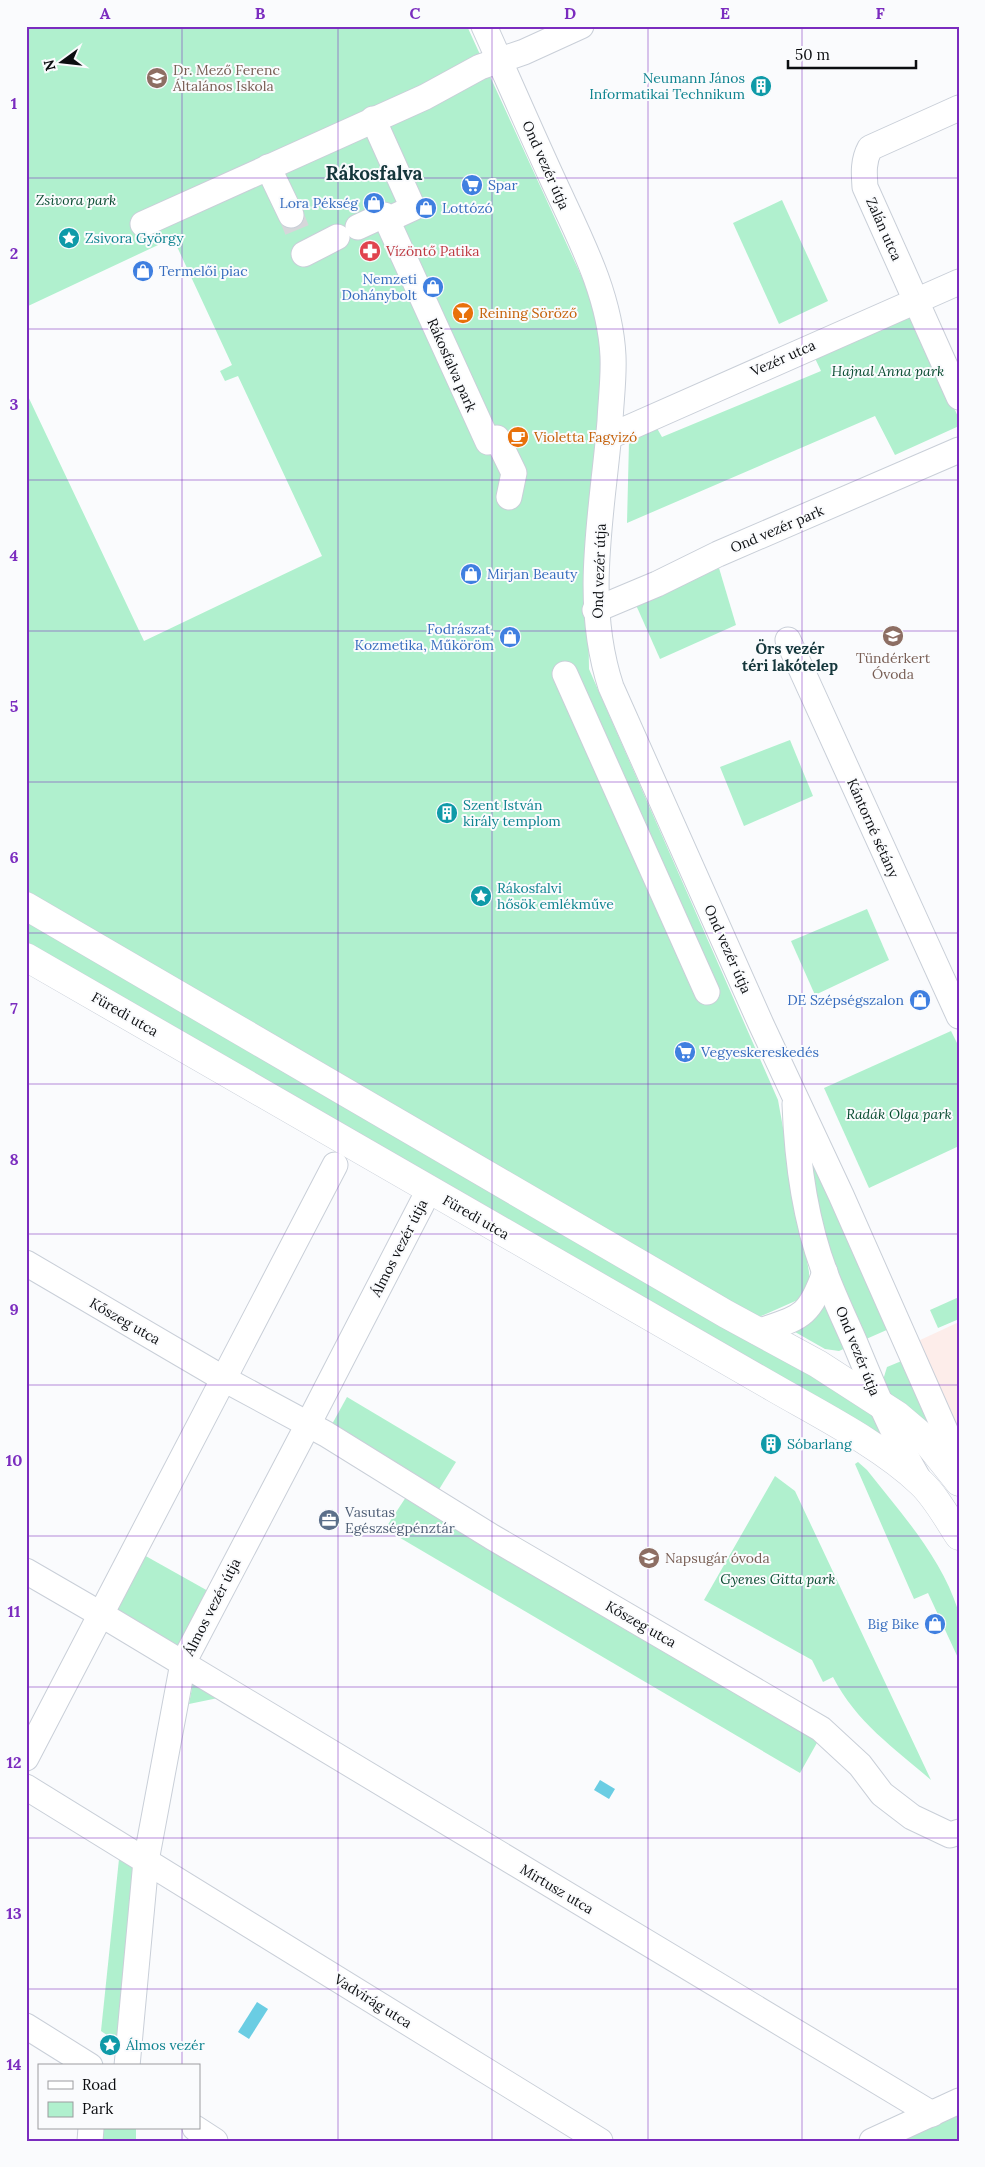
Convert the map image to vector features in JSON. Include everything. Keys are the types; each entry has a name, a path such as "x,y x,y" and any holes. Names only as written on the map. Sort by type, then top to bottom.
{"main road":[{"path":"26,906 556,1213 757,1332 818,1364 880,1403 915,1429 959,1482"},
{"name":"Füredi utca","path":"26,957 694,1342 889,1457 922,1483 942,1509 959,1536"},
{"path":"694,1342 719,1332 726,1314"}],"street":[{"name":"Ond vezér útja","path":"484,26 589,261 604,302 610,330 613,357 608,437 596,566 595,610 602,661 611,687 761,1024 795,1094 946,1430 959,1477"},
{"path":"143,224 425,97 480,67 524,52 581,26"},
{"name":"Zalán utca","path":"959,108 870,148 866,157 866,187 959,397"},
{"path":"304,254 384,215 387,220 413,208 373,120"},
{"path":"268,167 291,215"},
{"name":"Rákosfalva park","path":"387,220 488,442 497,438 514,473 509,497"},
{"name":"Vezér utca","path":"608,437 959,282"},
{"name":"Ond vezér park","path":"595,610 656,584 718,554 959,450"},
{"name":"Kántorné sétány","path":"788,640 959,1016"},
{"path":"565,674 707,992"},
{"name":"Ond vezér útja","path":"795,1094 796,1142 808,1212 825,1272 880,1403 903,1452 922,1483"},
{"path":"26,1758 336,1165"},
{"name":"Álmos vezér útja","path":"127,2064 146,1861 183,1663 429,1190"},
{"path":"808,1212 820,1201 841,1195"},
{"name":"Kőszeg utca","path":"26,1263 224,1379 326,1434 492,1537 820,1729 860,1765 882,1794 912,1817 950,1835 959,1832"},
{"path":"757,1332 797,1318 806,1312 817,1294 825,1272"},
{"path":"26,1570 101,1614"},
{"name":"Mirtusz utca","path":"101,1614 932,2114"},
{"name":"Vadvirág utca","path":"26,1787 600,2141"},
{"path":"26,2026 87,2064"},
{"path":"872,2141 959,2101"},
{"path":"198,2130 215,2141"}],"shaded area":[{"path":"959,1322 959,1431 918,1341"}],"green space":[{"name":"Zsivora park","path":"26,26 467,26 590,295 603,355 587,544 589,669 778,1100 809,1272 809,1295 750,1321 26,899 26,392 144,641 322,556 238,376 225,381 220,371 232,365 173,238 26,307"},
{"path":"782,200 828,301 779,324 733,223"},
{"name":"Hajnal Anna park","path":"912,314 959,419 959,426 895,455 875,416 627,523 629,441 654,423 662,437 821,371 812,352"},
{"path":"719,568 736,625 660,659 636,605"},
{"path":"790,740 813,796 744,826 720,767"},
{"path":"867,909 889,960 815,995 791,941"},
{"path":"26,919 871,1410 887,1448 26,949"},
{"name":"Radák Olga park","path":"951,1031 959,1047 959,1146 869,1188 824,1088"},
{"path":"795,1094 898,1325 839,1351 825,1349 781,1324 817,1294"},
{"path":"959,1297 959,1319 938,1328 930,1310"},
{"path":"904,1360 935,1430 884,1393 883,1380 887,1367"},
{"path":"347,1397 456,1462 438,1491 331,1426"},
{"path":"858,1462 867,1470 919,1536 951,1591 959,1615 959,1660 928,1593 914,1599 855,1464"},
{"name":"Gyenes Gitta park","path":"775,1476 795,1491 931,1780 864,1721 842,1693 833,1677 823,1682 812,1660 704,1600"},
{"path":"408,1494 818,1741 800,1773 385,1529"},
{"path":"135,1550 217,1596 183,1663 101,1614"},
{"path":"194,1677 218,1698 189,1704"},
{"path":"119,1859 133,1868 117,2042 101,2031"},
{"path":"959,2101 959,2141 872,2141"},
{"path":"91,2130 136,2130 136,2141 90,2141"}],"water":[{"path":"600,1780 615,1789 609,1799 594,1790"},
{"path":"257,2002 268,2009 249,2039 238,2032"}],"tunnel":[{"path":"291,215 297,230"}],"place":[{"name":"Dr. Mező Ferenc Általános Iskola","path":"157,78"},
{"name":"Neumann János Informatikai Technikum","path":"761,86"},
{"name":"Spar","path":"472,185"},
{"name":"Lora Pékség","path":"374,203"},
{"name":"Lottózó","path":"426,208"},
{"name":"Zsivora György","path":"69,238"},
{"name":"Vízöntő Patika","path":"370,251"},
{"name":"Termelői piac","path":"143,271"},
{"name":"Nemzeti Dohánybolt","path":"433,287"},
{"name":"Reining Söröző","path":"463,313"},
{"name":"Violetta Fagyizó","path":"518,437"},
{"name":"Mirjan Beauty","path":"471,574"},
{"name":"Tündérkert Óvoda","path":"893,636"},
{"name":"Fodrászat, Kozmetika, Műköröm","path":"510,637"},
{"name":"Szent István király templom","path":"447,813"},
{"name":"Rákosfalvi hősök emlékműve","path":"481,896"},
{"name":"DE Szépségszalon","path":"920,1000"},
{"name":"Vegyeskereskedés","path":"685,1052"},
{"name":"Sóbarlang","path":"771,1444"},
{"name":"Vasutas Egészségpénztár","path":"329,1520"},
{"name":"Napsugár óvoda","path":"649,1558"},
{"name":"Big Bike","path":"935,1624"},
{"name":"Álmos vezér","path":"110,2045"}],"district":[{"name":"Rákosfalva","path":"374,173"},
{"name":"Örs vezér téri lakótelep","path":"790,658"}]}
